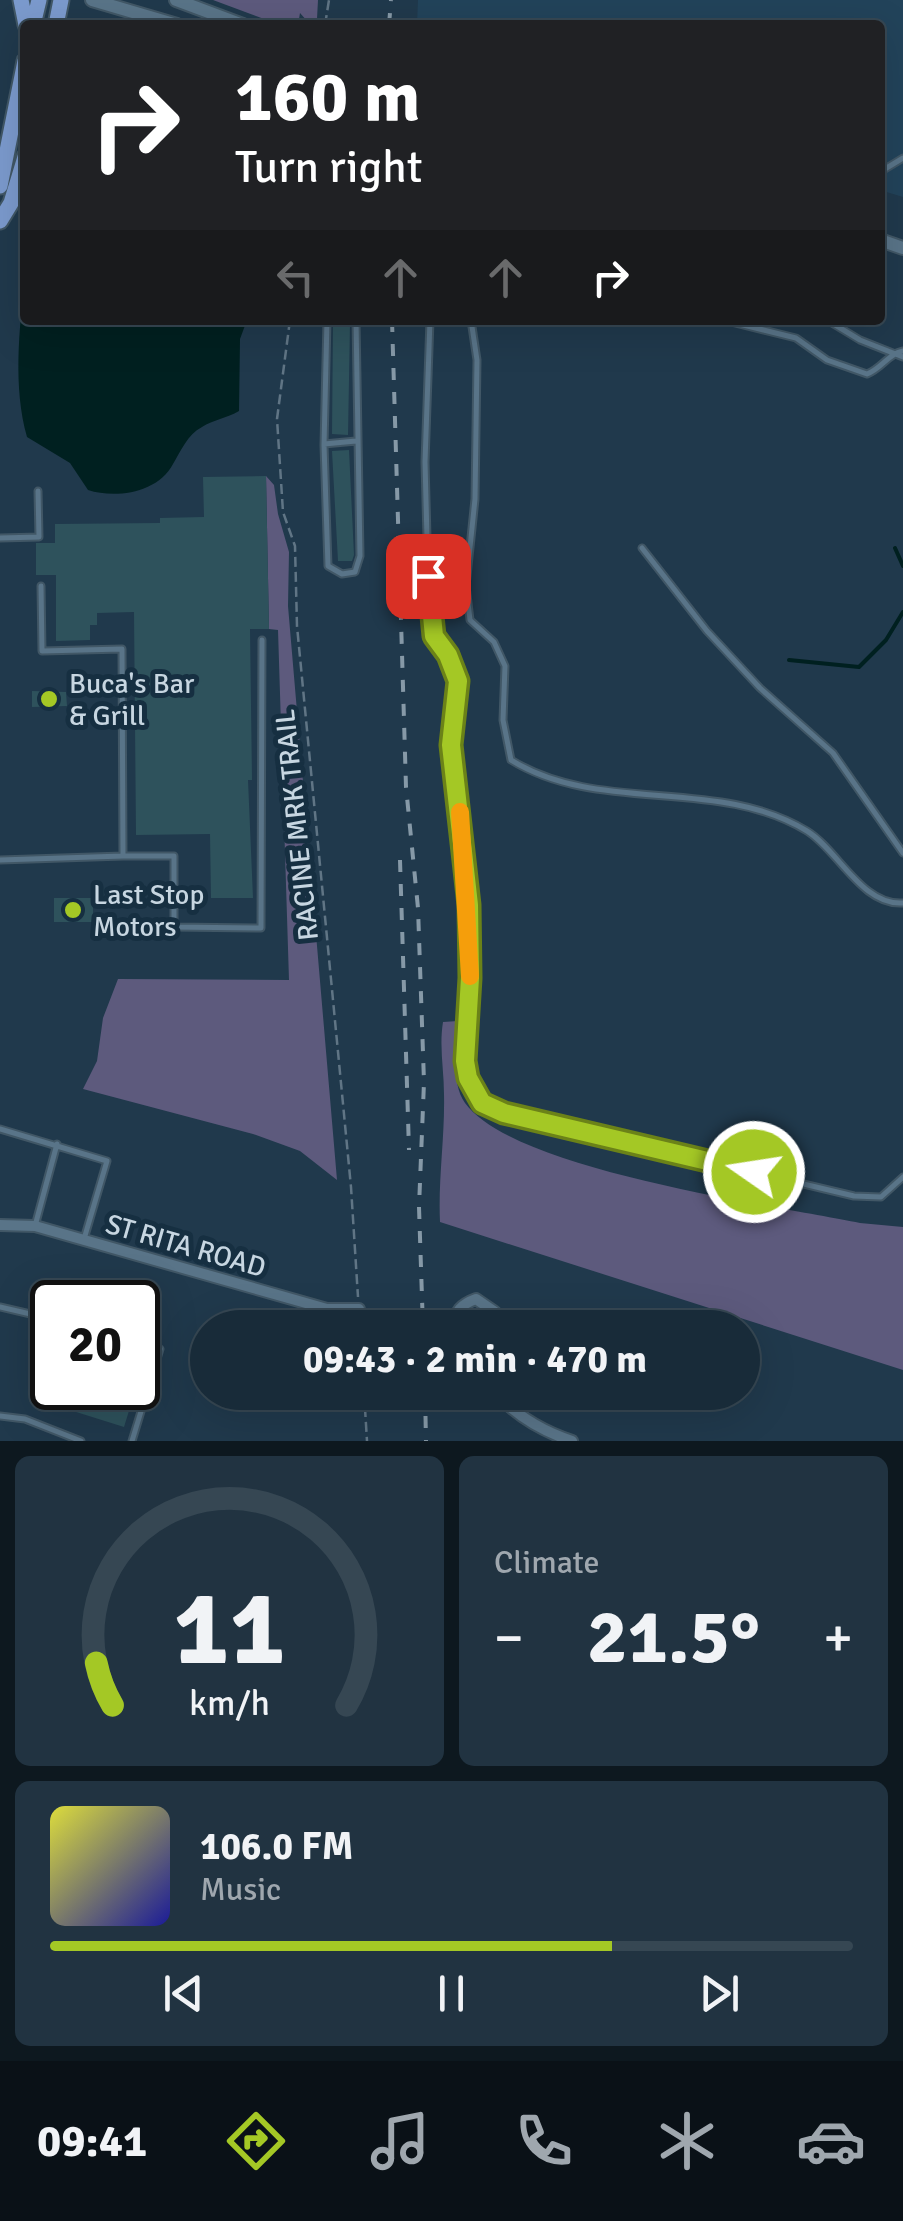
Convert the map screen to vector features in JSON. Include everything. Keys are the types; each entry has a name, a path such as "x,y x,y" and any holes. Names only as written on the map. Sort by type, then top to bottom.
{"main road":[{"path":"0,186 20,86"},
{"path":"0,221 11,204 20,173"}],"street":[{"path":"92,0 160,20"},
{"path":"176,0 230,20"},
{"name":"ST RITA ROAD","path":"0,1225 35,1226 327,1309 359,1309"},
{"path":"458,1310 476,1299 492,1310"},
{"path":"513,1410 548,1433 572,1441"}],"lane":[{"path":"327,325 324,444 328,566 342,574 355,572 360,556 356,325"},
{"path":"430,325 425,462 428,576 434,636 448,655 458,681 451,745 469,905 465,1061 468,1078 482,1103 504,1113 854,1196 881,1197 903,1177"},
{"path":"472,325 477,360 475,479 466,586 470,620 494,642 505,666 503,720 511,760 536,776 579,786 733,803 772,814 810,833 872,894 903,903"},
{"path":"744,325 796,338 828,360 867,374 879,370 892,353"},
{"path":"835,325 860,340 903,354"},
{"path":"324,444 356,441"},
{"path":"0,538 38,537 38,490"},
{"path":"642,548 706,631 760,688 834,753 903,854"},
{"path":"41,586 42,651 122,650 123,856"},
{"path":"0,860 174,856 174,927 261,928 262,640"},
{"path":"0,1128 107,1161 84,1239"},
{"path":"35,1226 57,1144"},
{"path":"0,1306 30,1313"},
{"path":"132,1441 142,1410"},
{"path":"0,1416 25,1420 81,1441"}],"path":[{"name":"RACINE MRK TRAIL","path":"289,325 277,419 279,469 283,512 295,546 297,626 359,1309"},
{"path":"365,1410 366,1441"}],"shaded area":[{"path":"213,0 318,0 317,19 306,20 300,13 299,20 267,20"},
{"path":"418,0 903,0 903,197 885,192 885,20 417,20"},
{"path":"20,325 245,325 240,339 239,411 197,430 157,482 123,493 88,490 70,463 27,437 19,378"},
{"path":"266,476 274,485 289,552 288,606 337,1180 300,1151 253,1134 83,1089 97,1061 103,1018 118,979 289,980 278,630 269,629"},
{"path":"458,1021 456,1074 465,1103 493,1127 536,1148 649,1182 860,1223 903,1227 903,1370 760,1324 760,1310 715,1310 440,1222 443,1022"}],"building":[{"path":"333,325 350,325 348,435 332,434"},
{"path":"349,450 354,555 352,561 338,561 332,451"},
{"path":"266,476 269,629 250,629 252,780 248,780 253,898 211,898 210,834 136,835 134,612 97,613 97,625 90,625 90,640 56,641 56,575 36,575 36,543 55,543 55,524 160,523 160,518 204,517 203,477"},
{"name":"Buca's Bar & Grill","path":"32,691 66,692 67,706 32,707"},
{"name":"Last Stop Motors","path":"54,898 93,898 93,922 54,922"},
{"path":"70,1410 129,1410 124,1427"}],"waterway":[{"path":"895,548 903,566"},
{"path":"789,660 859,667 886,640 903,612"}],"railway":[{"path":"389,20 391,0"},
{"path":"392,325 406,787 418,908 424,1082 419,1207 422,1310"},
{"path":"400,860 409,1150"},
{"path":"425,1410 426,1441"}],"slow traffic":[{"path":"460,812 469,905 470,976"}],"place":[{"name":"Buca's Bar & Grill","path":"49,699"},
{"name":"Last Stop Motors","path":"73,910"}],"route":[{"path":"428,576 434,636 448,655 458,681 451,745 469,905 465,1061 468,1078 482,1103 504,1113 754,1172"}]}
